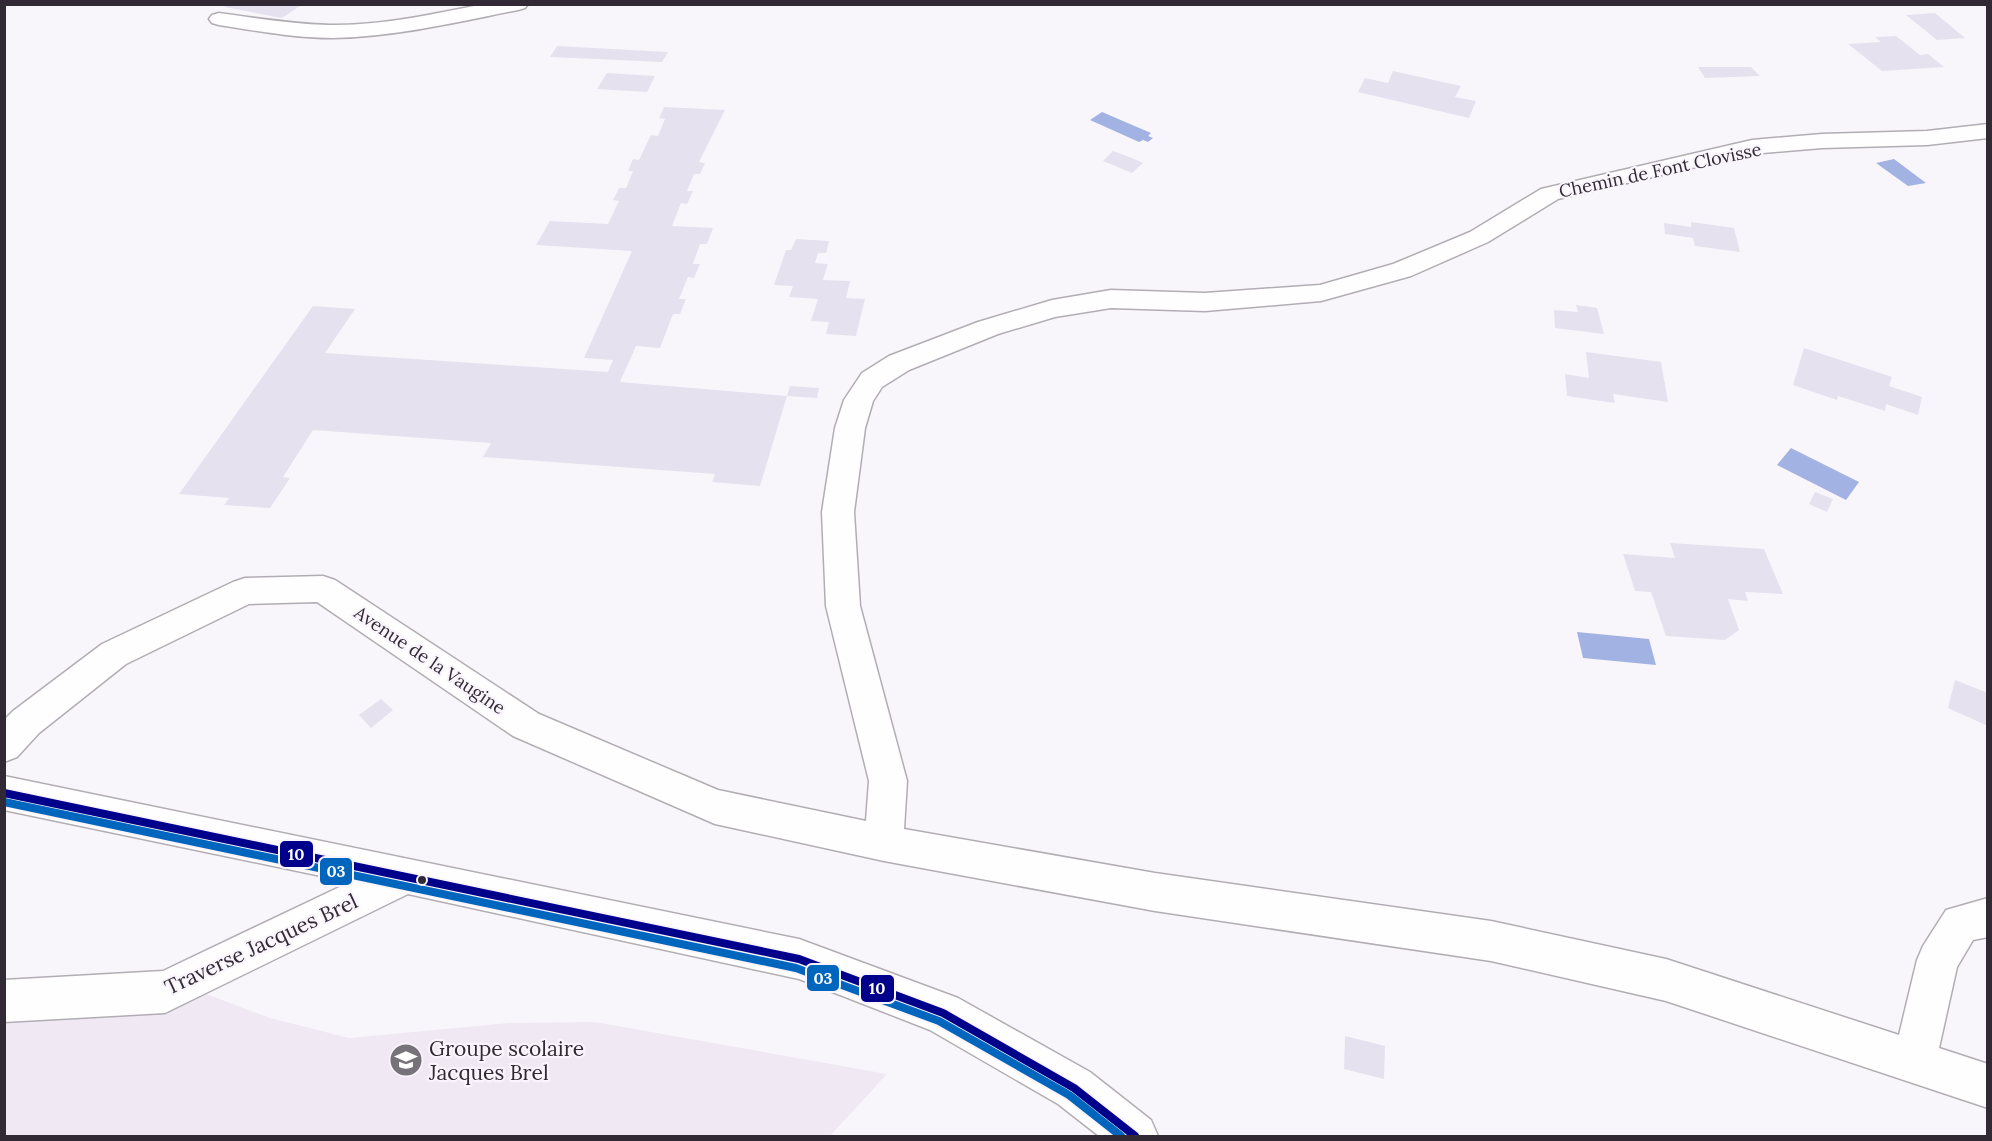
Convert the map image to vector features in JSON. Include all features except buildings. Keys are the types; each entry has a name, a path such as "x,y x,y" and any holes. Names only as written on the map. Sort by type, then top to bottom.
{"street":[{"path":"219,19 277,28 344,31 409,25 518,4"},
{"name":"Chemin de Font Clovisse","path":"884,843 888,781 843,606 838,513 850,428 859,400 872,380 899,363 988,328 1061,307 1111,299 1205,302 1321,293 1402,270 1479,237 1550,194 1752,147 1822,141 1927,138 1988,131"},
{"name":"Avenue de la Vaugine","path":"4,746 26,722 114,654 245,591 323,589 526,725 715,807 884,843 1155,892 1491,941 1666,980 1988,1086"},
{"path":"4,794 324,858 798,959 943,1013 1074,1088 1135,1137"},
{"name":"Traverse Jacques Brel","path":"4,1001 165,992 404,876"},
{"path":"1914,1062 1938,960 1960,924 1988,917"}],"shaded area":[{"name":"Groupe scolaire Jacques Brel","path":"201,992 270,1018 349,1038 509,1023 595,1022 887,1074 830,1136 5,1136 5,1015"}],"water":[{"path":"1102,112 1151,133 1148,136 1153,138 1148,142 1143,140 1139,142 1090,120"},
{"path":"1894,159 1926,183 1908,186 1876,163"},
{"path":"1791,448 1859,482 1846,500 1777,465"},
{"path":"1577,632 1649,639 1656,665 1583,658"}],"transit line":[{"name":"10","path":"4,793 799,959 943,1013 1074,1088 1135,1136"},
{"name":"03","path":"4,802 796,968 939,1021 1069,1095 1121,1136"}],"place":[{"name":"Groupe scolaire Jacques Brel","path":"406,1060"}]}
